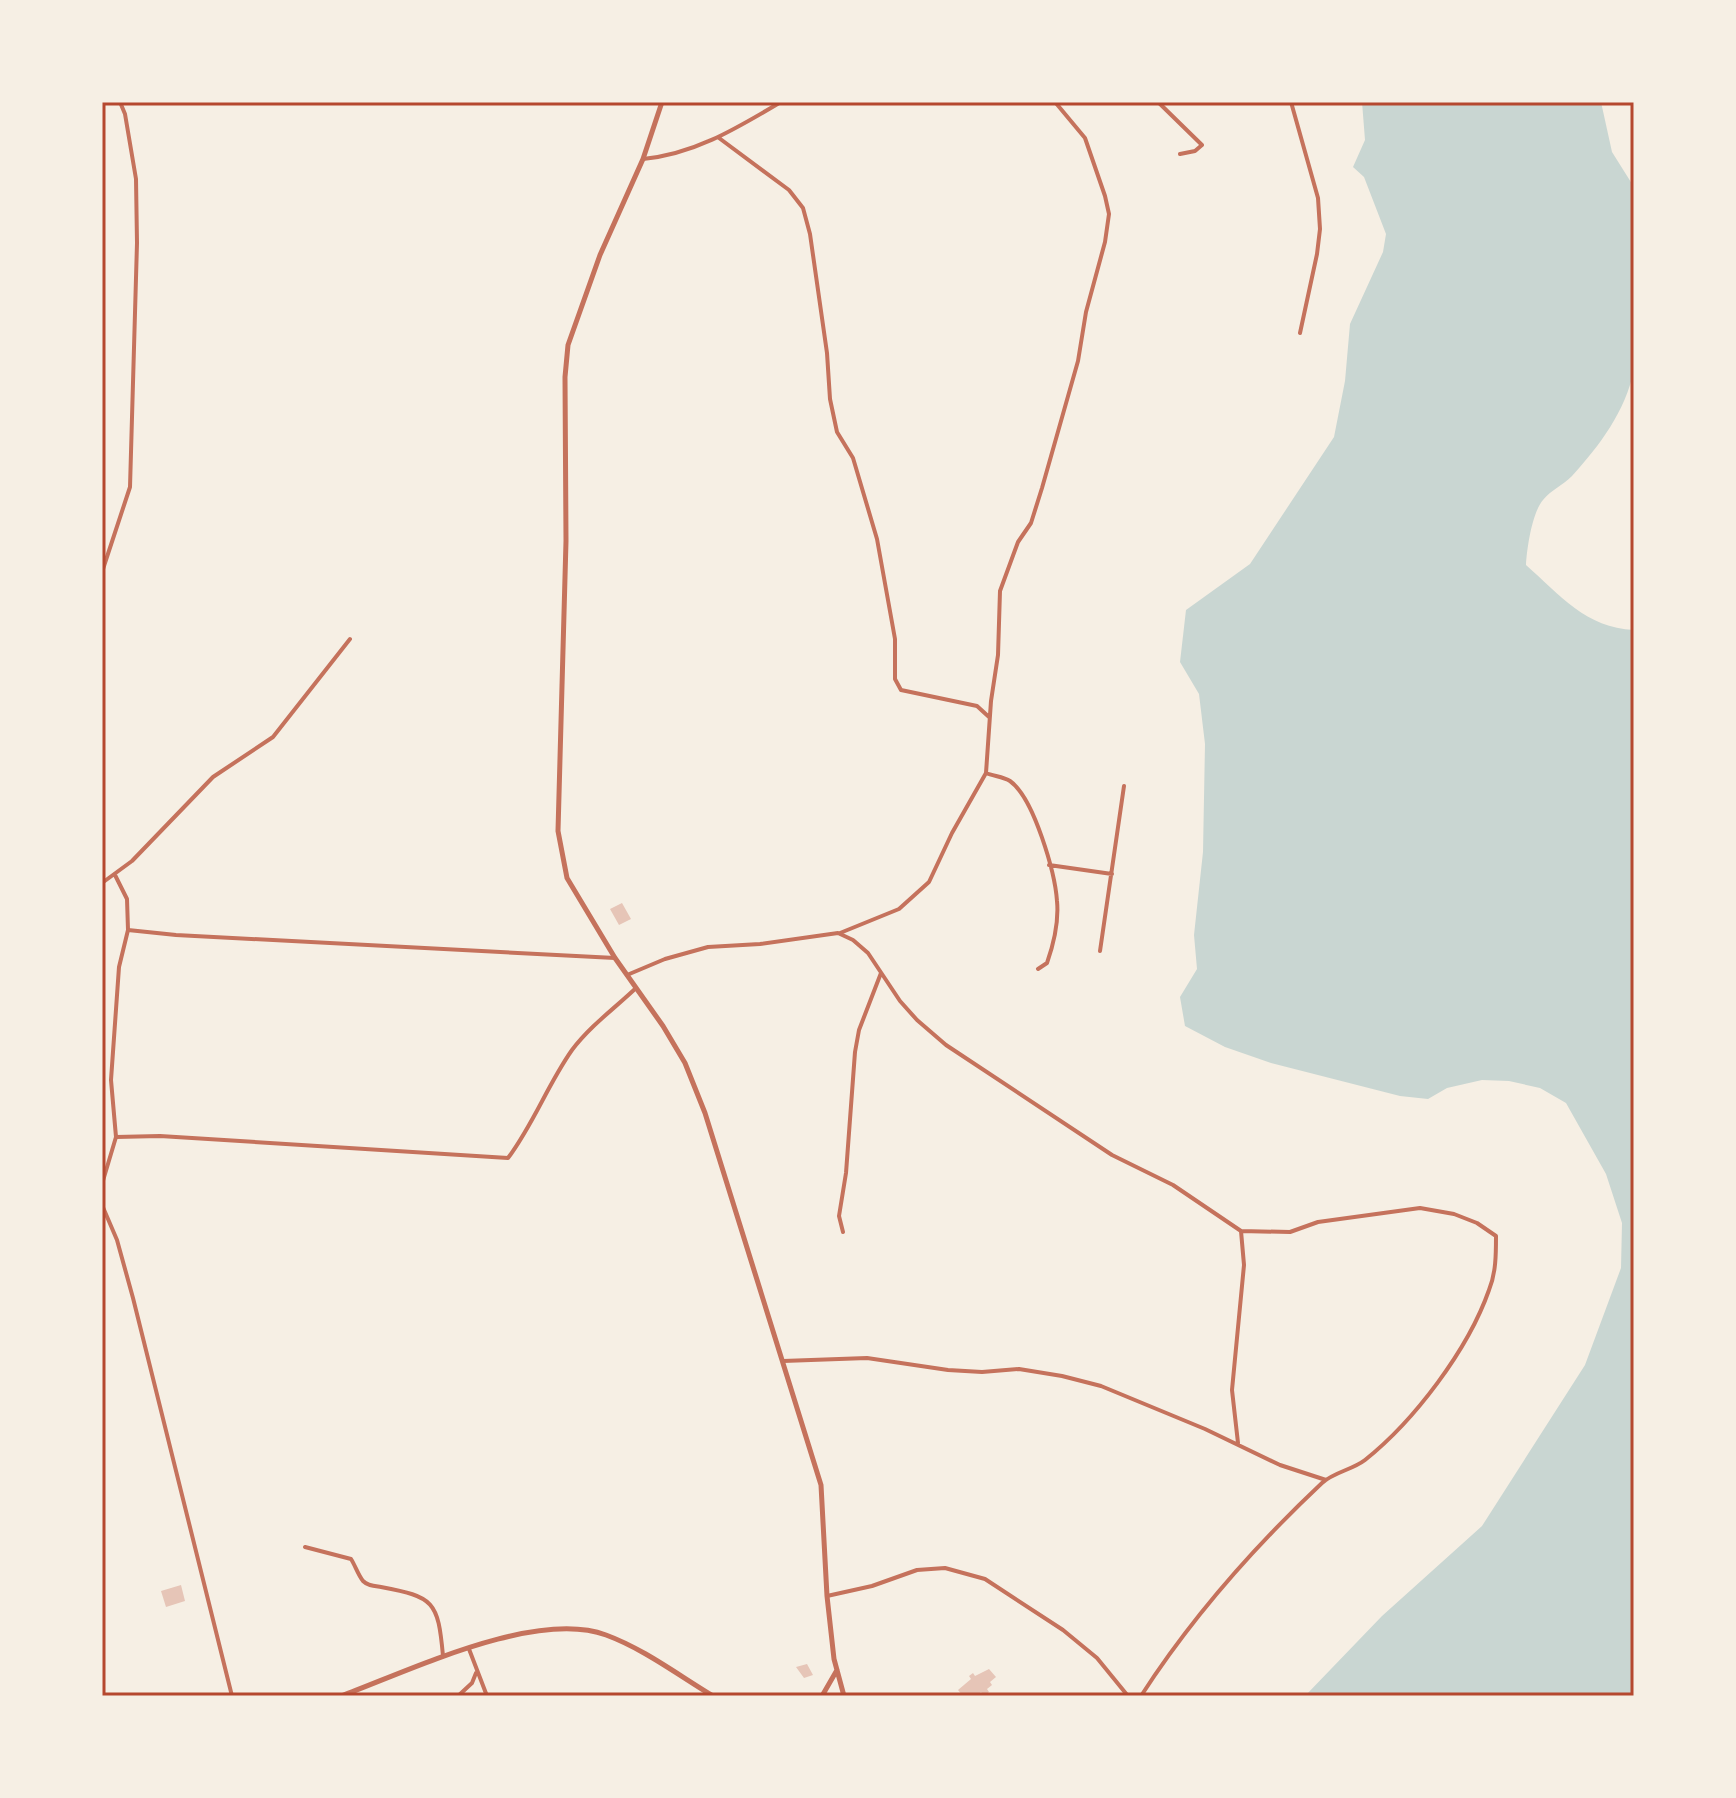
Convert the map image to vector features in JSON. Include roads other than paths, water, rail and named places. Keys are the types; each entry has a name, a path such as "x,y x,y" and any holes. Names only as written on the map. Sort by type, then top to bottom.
{"street":[{"path":"102,572 130,487 136,179 125,114 120,102"},
{"path":"662,102 643,159 610,230 568,345 558,831 567,878 615,958 685,1063 705,1113 821,1485 827,1596 844,1696"},
{"path":"643,159 670,157 719,138 781,102"},
{"path":"627,975 665,959 708,947 760,944 838,933 899,909 929,882 986,773 989,717 998,655 1000,591 1018,542 1031,523 1042,488 1078,361 1109,214 1085,138 1055,102"},
{"path":"1158,102 1202,145 1195,151 1180,154"},
{"path":"1291,102 1318,198 1320,229 1300,333"},
{"path":"719,138 789,190 803,208 810,234 827,353 830,399 837,432 853,458 877,539 895,639 895,679 901,690 977,706 989,717"},
{"path":"102,883 141,852 213,777 273,737 350,639"},
{"path":"986,773 1009,781 1023,795 1049,865 1057,901 1056,925 1047,963 1038,969"},
{"path":"1100,951 1124,786"},
{"path":"1049,865 1112,874"},
{"path":"102,1184 116,1137 112,1066 119,967 128,930 127,899 115,875"},
{"path":"128,930 615,958"},
{"path":"838,933 853,940 868,953 917,1020 946,1045 1112,1155 1173,1185 1241,1231 1290,1232 1318,1222 1420,1208 1454,1214 1477,1223 1496,1236 1496,1261 1489,1290 1462,1343 1416,1413 1363,1462 1326,1480 1238,1568 1174,1644 1141,1696"},
{"path":"843,1232 839,1216 846,1173 855,1052 859,1030 881,973"},
{"path":"116,1137 160,1136 508,1158 573,1048 636,988"},
{"path":"102,1205 117,1240 133,1298 232,1696"},
{"path":"1238,1444 1232,1390 1244,1265 1241,1231"},
{"path":"783,1361 867,1358 948,1370 982,1372 1019,1369 1062,1376 1101,1386 1280,1465 1326,1480"},
{"path":"305,1547 351,1559 362,1580 369,1585 421,1595 437,1612 443,1658"},
{"path":"827,1596 836,1596 917,1570 945,1568 985,1579 1063,1630 1097,1658 1128,1696"},
{"path":"341,1696 507,1636 579,1629 605,1634 713,1696"},
{"path":"469,1649 487,1696"},
{"path":"822,1696 837,1669"},
{"path":"458,1696 472,1683 476,1673"}]}
